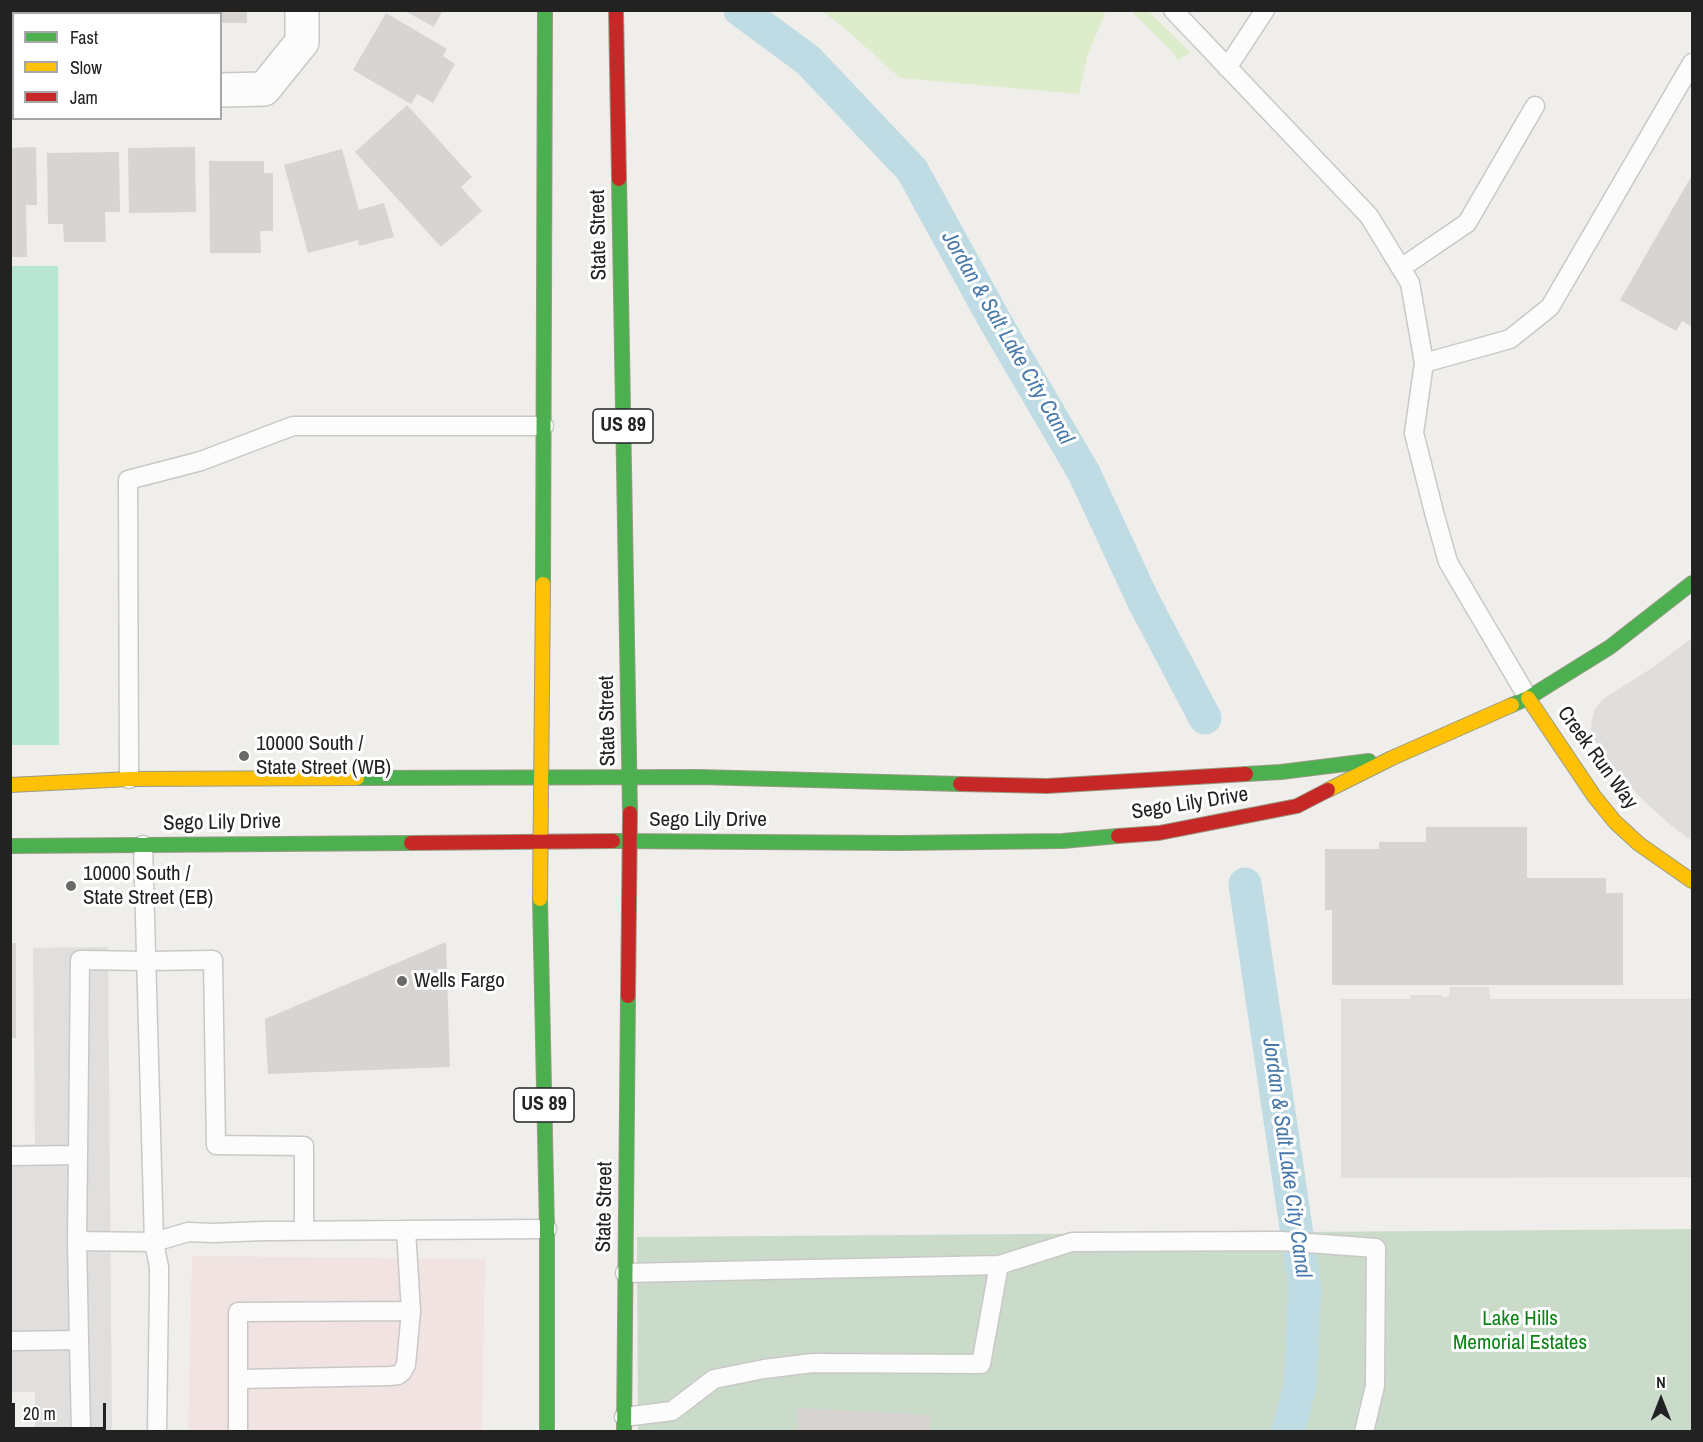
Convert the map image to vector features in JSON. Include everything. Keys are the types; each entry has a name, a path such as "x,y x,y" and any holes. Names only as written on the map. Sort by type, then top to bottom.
{"main road":[{"name":"US 89","path":"545,10 540,911 547,1229 547,1431"},
{"name":"State Street","path":"616,10 630,778 624,1424"},
{"name":"Sego Lily Drive","path":"10,846 630,840 899,843 1063,841 1160,833 1297,806 1392,758 1528,698 1610,647 1692,583"},
{"name":"Creek Run Way","path":"1528,698 1594,796 1615,822 1639,844 1692,881"},
{"name":"Sego Lily Drive","path":"10,785 129,779 699,777 1047,786 1281,772 1392,758"}],"street":[{"path":"222,90 264,89 302,42 302,10"}],"lane":[{"path":"1173,10 1369,216 1410,284 1424,363 1414,433 1448,562 1528,698"},
{"path":"1227,68 1265,10"},
{"path":"1424,363 1510,339 1550,307 1692,63"},
{"path":"1401,268 1467,223 1535,106"},
{"path":"129,779 128,480 201,461 293,426 544,426"},
{"path":"143,845 154,1242 159,1267 157,1431"},
{"path":"81,1431 77,1241 80,960 213,960 216,1145 304,1146 304,1231"},
{"path":"10,1156 78,1155"},
{"path":"77,1241 154,1242 188,1232 547,1229"},
{"path":"239,1378 390,1376 402,1372 406,1365 411,1311 406,1230"},
{"path":"625,1273 999,1265 1072,1242 1281,1241 1376,1248 1376,1386 1364,1431"},
{"path":"624,1424 672,1411 714,1378 764,1369 813,1363 981,1364 999,1265"},
{"path":"238,1431 238,1312 411,1311"},
{"path":"10,1341 79,1340"}],"shaded area":[{"path":"1692,638 1692,841 1668,823 1619,774 1593,738 1591,729 1595,709 1603,699 1652,668"},
{"path":"108,947 112,1431 35,1431 35,1392 11,1392 10,1145 35,1144 33,948"},
{"path":"1450,987 1489,987 1490,999 1692,999 1692,1177 1341,1178 1341,999 1410,999 1410,995 1449,997"},
{"path":"192,1256 485,1259 482,1431 188,1432"}],"green space":[{"path":"822,11 1106,11 1087,57 1079,94 900,78"},
{"path":"1131,11 1148,11 1190,52 1178,61"},
{"path":"10,266 58,266 59,745 11,745"},
{"name":"Lake Hills Memorial Estates","path":"1692,1229 1692,1431 638,1431 637,1237"}],"building":[{"path":"10,10 122,10 122,12 12,12 12,18 10,18"},
{"path":"215,10 247,10 247,23 222,23 222,12 215,12"},
{"path":"403,10 443,10 434,27"},
{"path":"386,13 447,49 443,56 455,64 433,103 417,94 411,104 353,70"},
{"path":"407,105 472,177 461,187 482,211 441,247 355,152"},
{"path":"36,147 37,205 26,205 27,257 10,257 10,148"},
{"path":"195,147 196,212 129,213 128,148"},
{"path":"342,149 359,210 384,203 394,237 359,246 358,240 308,253 284,165"},
{"path":"119,152 120,212 105,212 106,242 64,242 63,224 48,224 47,153"},
{"path":"209,161 264,161 264,173 273,173 273,231 260,231 261,253 210,253"},
{"path":"1692,175 1692,327 1682,321 1676,331 1620,300"},
{"path":"1426,827 1527,827 1527,878 1606,878 1606,893 1623,893 1623,985 1332,985 1332,910 1325,910 1325,849 1379,849 1379,842 1426,842"},
{"name":"Wells Fargo","path":"446,942 450,1067 268,1074 265,1019"},
{"path":"10,943 16,943 16,1038 10,1038"},
{"path":"797,1408 930,1415 930,1432 797,1432"}],"waterway":[{"name":"Jordan & Salt Lake City Canal","path":"740,10 808,60 912,170 995,321 1084,473 1143,600 1205,718"},
{"name":"Jordan & Salt Lake City Canal","path":"1245,884 1305,1288 1300,1386 1288,1432"}],"traffic: fast":[{"path":"543,584 545,10"},
{"path":"619,179 630,813"},
{"path":"1512,705 1528,698 1610,647 1692,583"},
{"path":"1246,774 1369,761"},
{"path":"357,778 699,777 960,784"},
{"path":"613,841 899,843 1063,841 1118,836"},
{"path":"10,846 411,843"},
{"path":"540,899 547,1229 547,1432"},
{"path":"624,1432 628,996"}],"traffic: slow":[{"path":"540,899 543,584"},
{"path":"1528,698 1594,796 1615,822 1639,844 1692,881"},
{"path":"1328,790 1392,758 1512,705"},
{"path":"10,785 129,779 357,778"}],"traffic: jam":[{"path":"616,10 619,179"},
{"path":"960,784 1047,786 1246,774"},
{"path":"1118,836 1159,833 1297,806 1328,790"},
{"path":"628,996 630,813"},
{"path":"411,843 613,841"}],"place":[{"name":"10000 South / State Street (WB)","path":"244,756"},
{"name":"10000 South / State Street (EB)","path":"71,886"},
{"name":"Wells Fargo","path":"402,981"}]}
